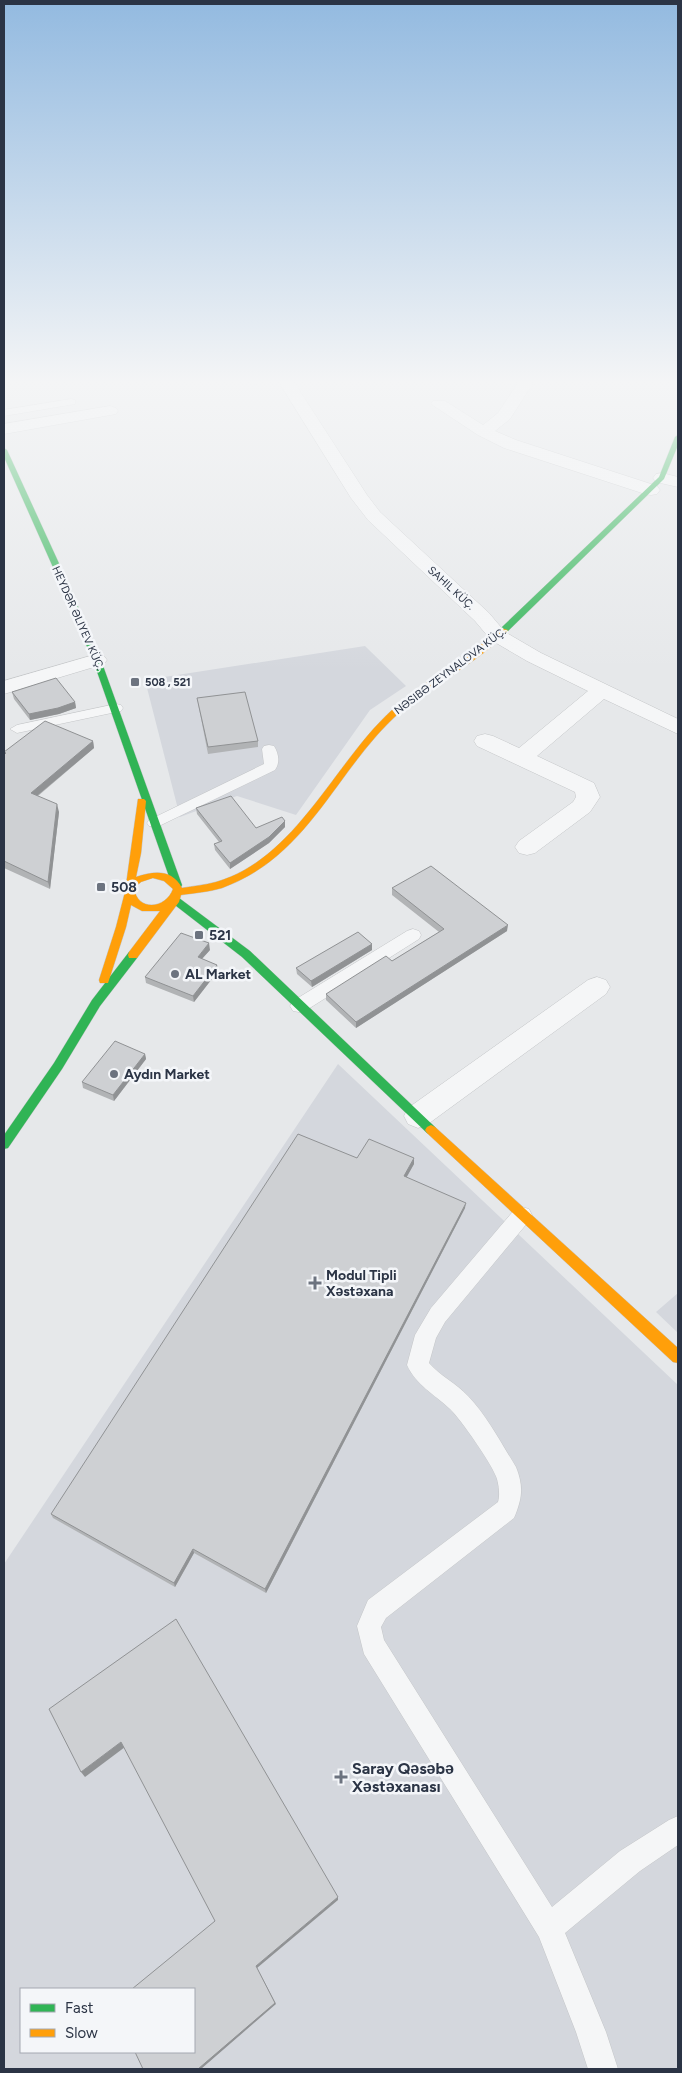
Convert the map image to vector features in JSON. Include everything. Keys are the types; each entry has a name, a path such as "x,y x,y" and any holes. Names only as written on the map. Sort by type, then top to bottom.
{"street":[{"name":"HEYDƏR ƏLIYEV KÜÇ.","path":"15,476 97,660 116,708 176,892"},
{"name":"SAHIL KÜÇ.","path":"346,476 374,516 482,616 498,636 534,657 601,691 678,727"},
{"path":"632,476 664,484"},
{"name":"NƏSIBƏ ZEYNALOVA KÜÇ.","path":"176,892 216,889 261,864 301,829 373,734 395,712 498,636 664,484"},
{"path":"4,688 97,660"},
{"path":"522,757 601,691"},
{"path":"484,741 586,788 588,797 582,807 527,847"},
{"path":"96,1003 114,952 129,891 138,839 142,789"},
{"path":"176,892 158,908 148,909 131,902 129,891 135,881 153,875 172,879 176,892 231,940 522,1215 675,1348"},
{"path":"4,1144 58,1066 96,1003 176,892"},
{"path":"418,1116 597,987"}],"lane":[{"path":"17,729 116,708"},
{"path":"154,822 270,767 272,762 269,749"},
{"path":"299,1006 413,935"},
{"path":"522,1215 438,1316 426,1335 418,1365 428,1378 458,1402 473,1419 508,1475 511,1497 506,1510 377,1608 369,1626 373,1644 549,1928 591,2032 603,2069"},
{"path":"549,1928 630,1861 678,1830"}],"shaded area":[{"path":"365,646 406,686 370,710 296,815 237,796 180,817 145,680"},
{"name":"Saray Qəsəbə Xəstəxanası","path":"338,1064 678,1385 678,2069 4,2069 4,1564"},
{"path":"678,1293 678,1333 656,1312"}],"building":[{"path":"56,678 75,702 58,708 29,714 12,692"},
{"path":"245,692 258,741 208,747 197,698"},
{"path":"45,721 93,741 31,793 57,804 48,882 4,861 4,755 6,753 4,752"},
{"path":"231,796 256,828 282,817 285,821 269,837 230,863 214,844 222,841 196,808"},
{"path":"431,866 508,925 356,1022 326,994 386,956 392,961 444,929 392,888"},
{"path":"358,932 372,944 311,981 296,968"},
{"path":"181,933 209,943 198,957 217,965 193,996 145,977"},
{"path":"115,1041 145,1054 113,1095 82,1082"},
{"path":"298,1134 357,1158 369,1139 414,1158 404,1176 466,1203 265,1589 193,1549 174,1583 51,1514"},
{"path":"176,1619 338,1897 256,1966 275,2003 198,2069 143,2069 135,2053 195,2053 195,1988 133,1988 215,1921 121,1742 81,1772 49,1709"}],"traffic: fast":[{"path":"16,476 98,663 177,885"},
{"path":"504,630 663,476"},
{"path":"175,899 246,954 431,1130"},
{"path":"4,1144 58,1066 96,1003 133,955"}],"traffic: slow":[{"path":"178,892 218,886 251,871 279,850 303,825 369,738 395,712 421,691 478,652 504,630"},
{"path":"129,888 136,853 141,801"},
{"path":"153,875 168,879 178,889 175,898 169,904 151,909 135,903 130,896 129,887 137,880 153,875"},
{"path":"104,980 121,927 128,895"},
{"path":"133,955 175,899"},
{"path":"431,1130 678,1357"}],"place":[{"name":"508 , 521","path":"135,682"},
{"name":"508","path":"101,887"},
{"name":"521","path":"199,935"},
{"name":"AL Market","path":"175,974"},
{"name":"Aydın Market","path":"114,1074"},
{"name":"Modul Tipli Xəstəxana","path":"315,1283"},
{"name":"Saray Qəsəbə Xəstəxanası","path":"341,1777"}]}
